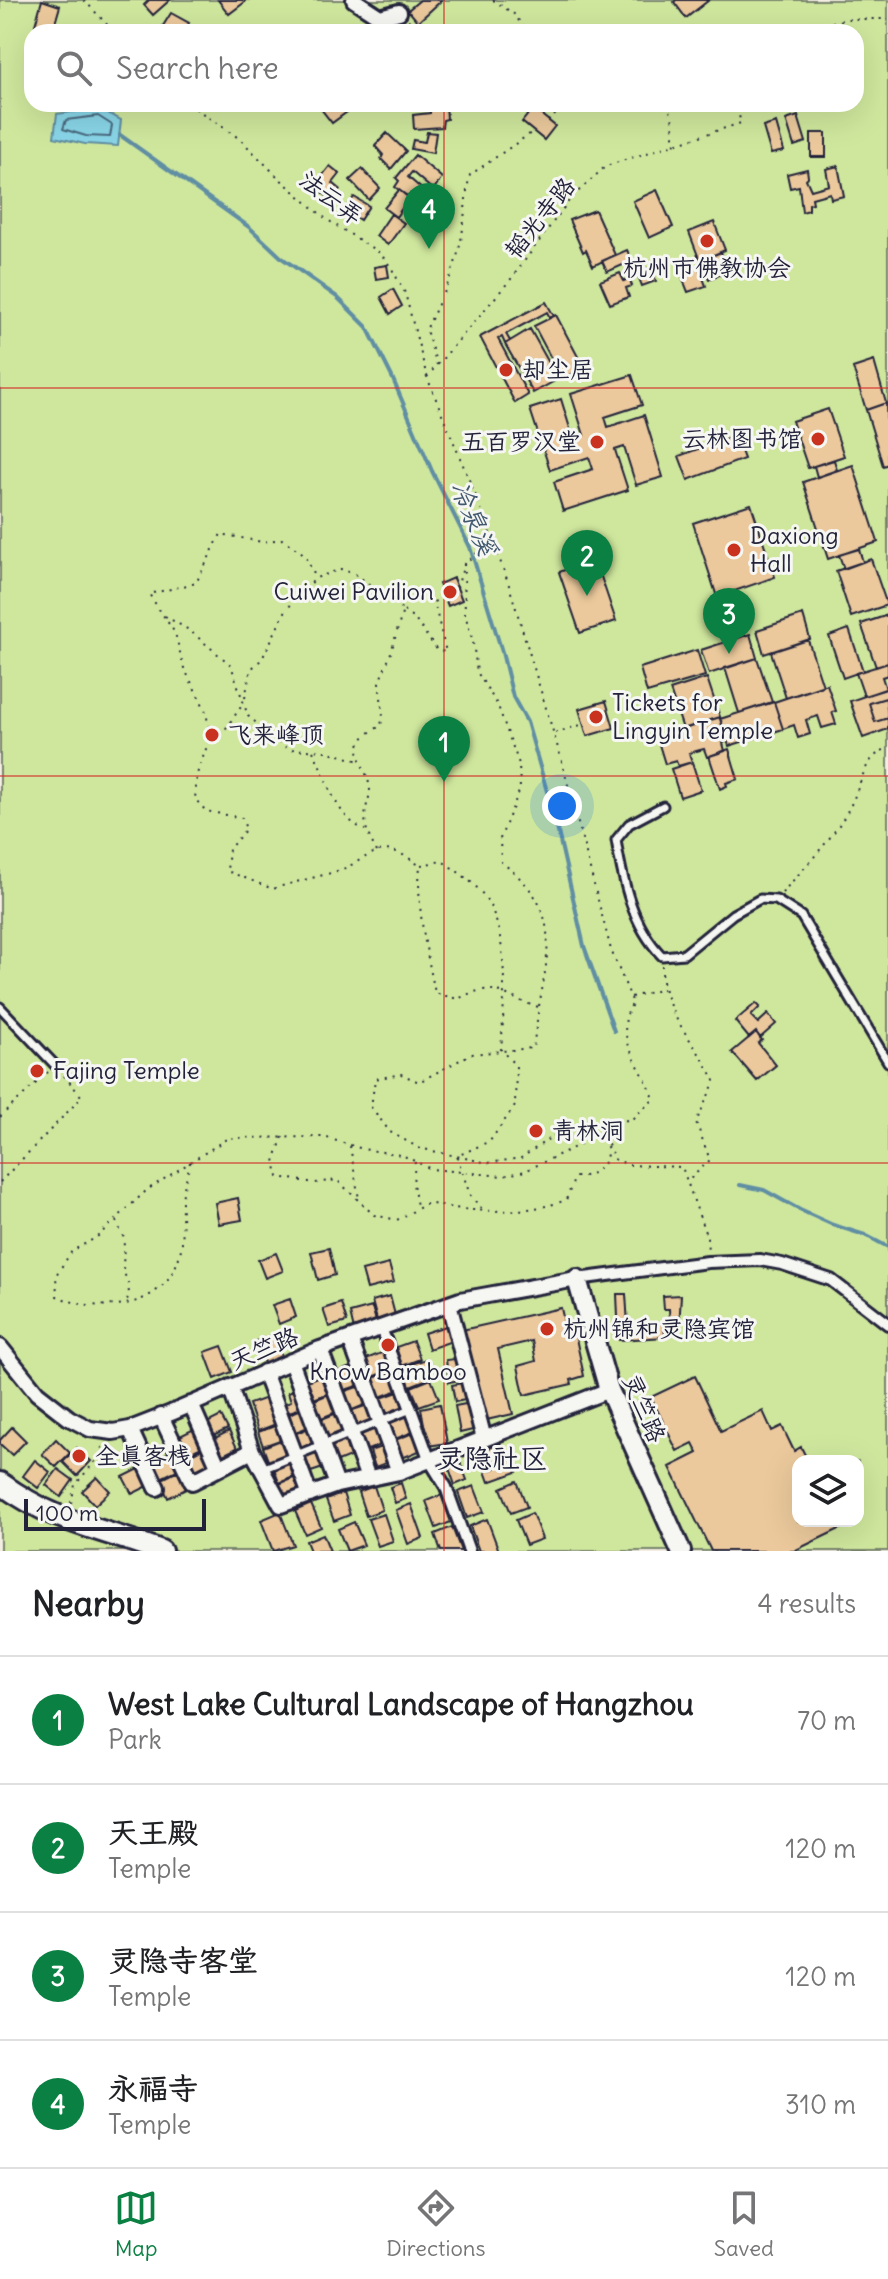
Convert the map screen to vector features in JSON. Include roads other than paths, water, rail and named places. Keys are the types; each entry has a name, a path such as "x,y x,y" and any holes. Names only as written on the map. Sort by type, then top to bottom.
{"main road":[{"path":"0,1469 30,1492 98,1520 152,1547"},
{"path":"0,1483 57,1516 152,1547"}],"street":[{"path":"354,0 380,17 399,12"},
{"path":"577,1279 708,1262 760,1260 831,1280 888,1324"},
{"name":"天竺路","path":"0,1347 37,1393 80,1424 90,1429 108,1431 130,1429 320,1349 449,1304 513,1289 577,1279"},
{"name":"灵竺路","path":"577,1279 609,1390 681,1551"},
{"path":"449,1304 484,1439"},
{"path":"381,1328 430,1461 446,1487 469,1551"},
{"path":"350,1339 399,1472"},
{"path":"320,1349 368,1478"},
{"path":"291,1361 337,1485"},
{"path":"264,1372 310,1495"},
{"path":"230,1387 252,1451 281,1505 337,1485 399,1472 609,1390"},
{"path":"191,1404 219,1468"},
{"path":"161,1416 192,1482 252,1451"},
{"path":"130,1429 157,1488"}],"lane":[{"path":"663,806 629,824 616,840 631,907 646,940 662,956 684,954 733,914 760,899 776,900 801,916 888,1062"},
{"path":"0,1007 55,1065"},
{"path":"262,1469 411,1409"}],"water":[{"path":"106,112 121,120 118,146 85,144 54,137 57,114"}],"waterway":[{"name":"冷泉溪","path":"120,135 249,227 282,258 337,297 367,327 470,547 513,697 527,722 555,819 584,946 614,1031"},
{"path":"740,1185 764,1190 800,1210 888,1247"}],"place":[{"name":"杭州市佛教协会","path":"707,241"},
{"name":"永福寺","path":"429,249"},
{"name":"却尘居","path":"506,370"},
{"name":"云林图书馆","path":"818,439"},
{"name":"五百罗汉堂","path":"597,442"},
{"name":"Daxiong Hall","path":"734,550"},
{"name":"Cuiwei Pavilion","path":"450,592"},
{"name":"天王殿","path":"587,596"},
{"name":"灵隐寺客堂","path":"729,654"},
{"name":"Tickets for Lingyin Temple","path":"596,717"},
{"name":"飞来峰顶","path":"212,735"},
{"name":"West Lake Cultural Landscape of Hangzhou","path":"444,782"},
{"name":"Fajing Temple","path":"37,1071"},
{"name":"青林洞","path":"536,1131"},
{"name":"杭州锦和灵隐宾馆","path":"547,1329"},
{"name":"Know Bamboo","path":"388,1345"},
{"name":"全真客栈","path":"79,1456"}],"district":[{"name":"灵隐社区","path":"492,1458"}]}
